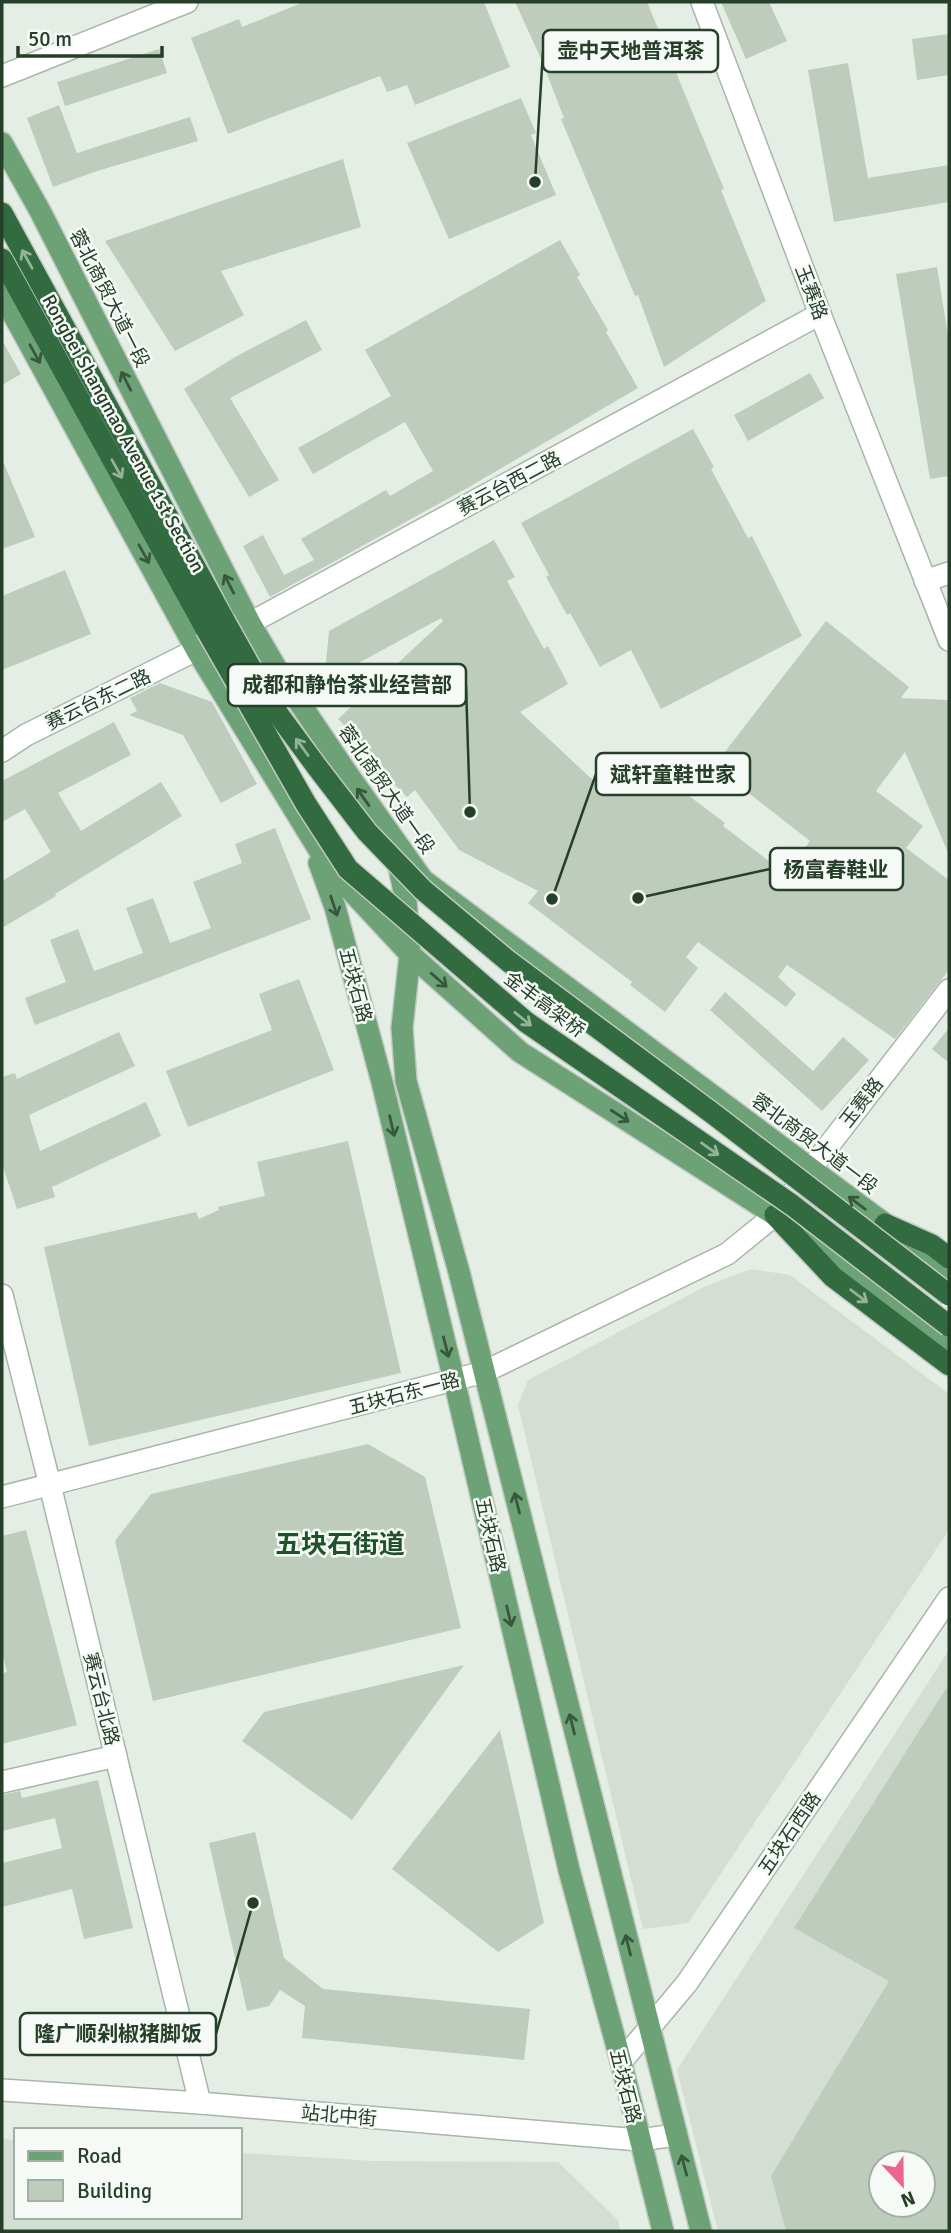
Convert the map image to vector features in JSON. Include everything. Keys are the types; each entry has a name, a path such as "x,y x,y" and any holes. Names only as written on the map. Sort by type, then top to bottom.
{"highway":[{"path":"2,213 215,624"},
{"name":"Rongbei Shangmao Avenue 1st Section","path":"2,259 215,624"},
{"name":"金丰高架桥","path":"215,624 317,768 367,832 423,890 508,961 727,1124 949,1295"},
{"name":"金丰高架桥","path":"215,624 306,804 348,869 526,1022 792,1205 949,1326"},
{"path":"775,1215 833,1277 940,1346 949,1365"},
{"path":"885,1224 932,1245 949,1258"}],"main road":[{"name":"蓉北商贸大道一段","path":"2,143 40,211 250,623 278,671 422,880 885,1224 949,1276"},
{"path":"2,294 197,651 330,868 410,954 520,1052 775,1215"},
{"name":"五块石路","path":"392,838 406,901 410,954 402,1028 406,1081 484,1371 701,2231"},
{"name":"五块石路","path":"312,841 346,947 454,1380 569,1870 663,2231"}],"street":[{"path":"2,76 187,2"},
{"name":"玉赛路","path":"702,2 820,314 949,640"},
{"name":"赛云台西二路","path":"197,651 820,314"},
{"path":"925,580 949,573"},
{"name":"赛云台东二路","path":"2,751 26,735 197,651"},
{"name":"玉赛路","path":"775,1215 949,990"},
{"name":"五块石东一路","path":"2,1497 484,1371 727,1254 775,1215"},
{"name":"赛云台北路","path":"2,1295 200,2103"},
{"name":"五块石西路","path":"621,2062 687,1983 949,1598"},
{"path":"2,1782 116,1756"},
{"name":"站北中街","path":"2,2091 200,2103 639,2140 676,2135"}],"shaded area":[{"path":"751,1269 790,1275 949,1394 949,1530 688,1923 643,1929 518,1405 528,1380 704,1287"},
{"path":"949,1650 949,2231 718,2231 677,2070"},
{"path":"2,2139 14,2140 14,2219 242,2219 242,2153 373,2161 558,2162 618,2220 620,2231 2,2231"}],"building":[{"path":"304,2 484,2 510,67 415,105 407,85 387,92 380,76 228,134 191,38 239,19 242,27"},
{"path":"515,2 647,2 724,189 721,190 766,301 664,367 638,295 635,296 561,119 564,118 542,61"},
{"path":"721,2 769,2 787,41 746,59"},
{"path":"949,34 949,75 917,80 912,39"},
{"path":"159,49 167,73 65,106 57,82"},
{"path":"848,63 868,178 949,165 949,202 834,222 808,70"},
{"path":"521,98 536,133 531,135 556,195 449,239 407,143"},
{"path":"59,105 77,153 190,117 198,141 53,187 27,118"},
{"path":"343,159 361,227 221,271 244,315 175,351 105,241"},
{"path":"560,240 580,275 577,277 638,388 469,487 270,597 243,546 263,535 284,575 314,560 301,539 386,490 390,496 433,471 405,422 313,474 298,448 391,396 365,350"},
{"path":"937,267 949,342 949,476 930,479 896,274"},
{"path":"306,320 322,350 230,398 279,480 249,497 184,389 235,357"},
{"path":"2,340 21,374 2,385"},
{"path":"810,373 824,398 748,441 734,415"},
{"path":"693,429 714,467 711,469 748,538 752,536 802,636 661,709 631,650 600,667 546,577 549,575 521,523"},
{"path":"2,459 35,537 2,549"},
{"path":"494,540 515,577 507,581 544,649 548,646 568,684 520,712 611,797 640,759 725,823 723,826 786,874 810,841 714,766 826,621 909,687 901,698 949,700 949,855 905,752 876,791 923,826 906,848 949,880 949,970 895,1039 787,965 778,977 796,994 786,1007 698,942 686,957 698,968 665,1012 630,985 632,982 528,903 538,891 459,850 415,790 407,797 378,768 382,763 338,719 443,621 441,618 324,682 329,631"},
{"path":"65,570 91,634 2,670 2,596"},
{"path":"160,683 212,702 257,784 221,803 183,735 129,715 137,711 130,698"},
{"path":"114,722 131,755 58,793 81,831 161,782 182,816 2,928 2,881 51,852 25,809 2,822 2,781"},
{"path":"275,828 311,919 35,1025 25,998 66,982 50,940 78,929 94,971 143,953 126,908 153,898 170,943 211,928 193,882 242,863 235,844"},
{"path":"299,979 334,1070 188,1127 166,1071 272,1030 259,994"},
{"path":"725,992 813,1071 843,1037 869,1060 822,1111 710,1010"},
{"path":"949,1028 949,1063 932,1049"},
{"path":"119,1032 135,1066 29,1115 40,1151 146,1102 161,1136 52,1187 55,1197 17,1209 2,1164 2,1077 15,1073 17,1079"},
{"path":"348,1141 401,1373 89,1446 44,1247 196,1212 199,1219 219,1210 218,1207 265,1196 257,1162"},
{"path":"368,1444 425,1477 461,1628 153,1701 115,1541 151,1494"},
{"path":"26,1530 77,1725 2,1744 2,1673 7,1672 2,1652 2,1536"},
{"path":"464,1665 352,1820 242,1741 264,1712"},
{"path":"949,1684 949,2231 786,2231 771,2176 889,1981 794,1928"},
{"path":"500,1730 544,1923 498,1952 392,1869"},
{"path":"98,1780 133,1928 84,1939 72,1889 2,1907 2,1863 62,1848 55,1818 2,1831 2,1795 20,1791 22,1798"},
{"path":"255,1832 284,1958 323,1989 530,2009 524,2060 302,2038 305,2006 280,1990 269,2006 247,2011 209,1843"}],"place":[{"name":"壶中天地普洱茶","path":"535,182"},
{"name":"成都和静怡茶业经营部","path":"470,812"},
{"name":"杨富春鞋业","path":"638,898"},
{"name":"斌轩童鞋世家","path":"552,899"},
{"name":"隆广顺剁椒猪脚饭","path":"253,1903"}],"district":[{"name":"五块石街道","path":"340,1544"}]}
